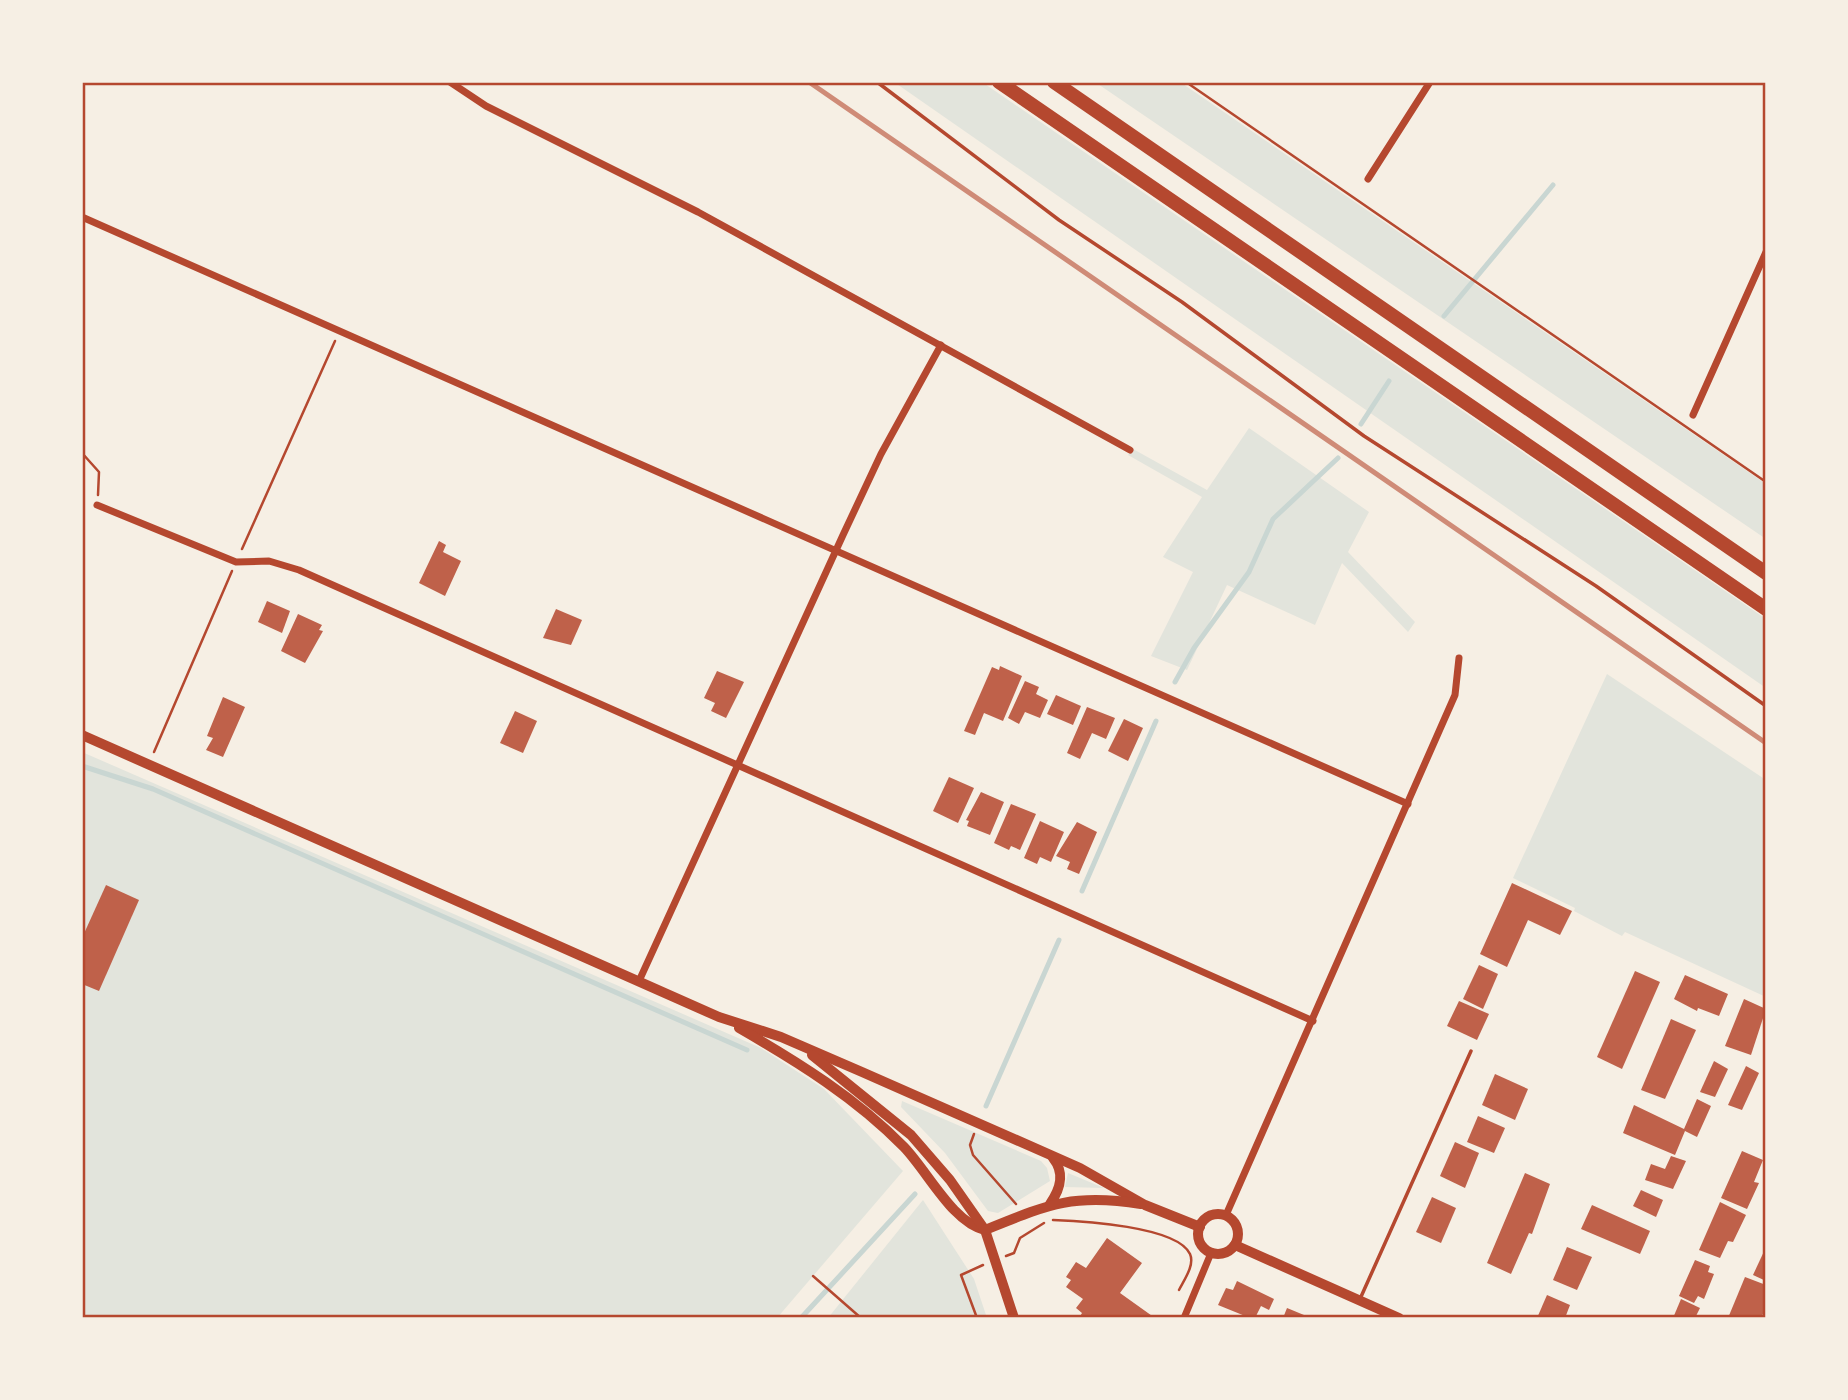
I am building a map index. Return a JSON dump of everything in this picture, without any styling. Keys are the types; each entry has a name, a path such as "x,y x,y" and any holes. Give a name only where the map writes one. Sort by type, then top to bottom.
{"highway":[{"path":"999,82 1766,609"},
{"path":"1054,82 1766,573"}],"main road":[{"path":"82,735 719,1017 797,1044 1051,1155 1100,1178 1145,1205 1200,1227"},
{"path":"719,1017 814,1073 847,1098 905,1148 961,1218 985,1230 1050,1204 1094,1198 1145,1205"},
{"path":"797,1044 902,1126 932,1157 985,1230 1014,1318"},
{"path":"1050,1204 1059,1186 1061,1172 1051,1155"},
{"path":"1226,1215 1237,1228 1235,1245 1224,1253 1211,1253 1202,1245 1200,1227 1208,1217 1226,1215"},
{"path":"1235,1245 1399,1318"}],"street":[{"path":"450,82 486,106 698,212 1130,450"},
{"path":"1368,179 1430,82"},
{"path":"82,217 341,329 835,552 1408,804"},
{"path":"1693,415 1766,252"},
{"path":"639,981 881,454 941,345"},
{"path":"97,505 236,562 269,561 299,570 1312,1021"},
{"path":"1226,1215 1455,695 1459,659"},
{"path":"1184,1318 1211,1253"}],"lane":[{"path":"877,82 1059,220 1182,302 1364,436 1596,586 1766,706"},
{"path":"1359,1300 1471,1051"}],"path":[{"path":"1186,82 1766,482"},
{"path":"155,750 341,329"},
{"path":"82,453 99,472 97,505"},
{"path":"978,1123 970,1145 973,1155 1027,1213"},
{"path":"977,1318 961,1275 1014,1253 1020,1238 1051,1220 1147,1229 1182,1246 1189,1253 1191,1262 1179,1290"},
{"path":"813,1276 861,1318"}],"shaded area":[{"path":"894,82 982,82 1766,619 1766,688"},
{"path":"1095,82 1180,82 1766,484 1766,539"},
{"path":"1249,428 1369,512 1348,552 1415,622 1408,632 1342,563 1315,625 1227,585 1187,670 1151,656 1193,572 1163,557 1202,497 1128,455 1133,449 1207,490"},
{"path":"1607,674 1766,780 1766,997 1625,932 1622,936 1574,911 1575,908 1513,878"},
{"path":"82,752 761,1048 824,1089 903,1171 777,1318 82,1318"},
{"path":"902,1101 1041,1161 1047,1168 1050,1181 998,1213 988,1211 945,1153 901,1107"},
{"path":"1068,1173 1104,1188 1065,1187"},
{"path":"923,1200 974,1279 987,1318 828,1318"}],"building":[{"path":"439,541 446,545 443,552 461,561 445,596 419,583"},
{"path":"267,601 290,611 282,633 258,622"},
{"path":"556,609 582,620 571,645 543,638"},
{"path":"298,614 322,625 319,630 323,631 305,663 281,651"},
{"path":"1000,666 1022,676 1003,721 984,713 975,735 964,731 992,667 999,670"},
{"path":"717,671 744,682 726,718 711,711 715,703 704,698"},
{"path":"1025,681 1039,687 1036,694 1048,700 1040,718 1025,712 1019,724 1008,718"},
{"path":"1056,695 1081,706 1073,725 1047,714"},
{"path":"223,697 245,707 223,757 206,750 213,738 207,736"},
{"path":"1087,707 1115,718 1106,739 1092,733 1080,759 1067,753"},
{"path":"515,711 537,721 523,753 500,743"},
{"path":"1124,719 1143,728 1128,761 1108,751"},
{"path":"949,777 974,788 958,823 933,811"},
{"path":"981,792 1004,802 990,835 967,826 969,821 966,820"},
{"path":"1011,804 1036,814 1020,850 1011,846 1009,850 994,843"},
{"path":"1040,821 1064,832 1051,862 1040,857 1037,864 1024,858"},
{"path":"1077,822 1097,832 1079,874 1067,869 1070,862 1056,856"},
{"path":"1512,883 1572,911 1560,935 1528,920 1507,967 1480,954"},
{"path":"106,885 139,900 99,991 82,984 82,938"},
{"path":"1479,965 1498,974 1483,1009 1463,999"},
{"path":"1635,971 1660,982 1622,1069 1597,1057"},
{"path":"1685,975 1728,994 1719,1016 1698,1008 1697,1011 1674,999"},
{"path":"1744,999 1766,1009 1751,1055 1725,1046"},
{"path":"1459,1001 1489,1014 1477,1040 1447,1026"},
{"path":"1671,1019 1696,1030 1665,1099 1641,1090"},
{"path":"1714,1061 1728,1069 1715,1097 1700,1092"},
{"path":"1746,1066 1759,1073 1742,1110 1728,1105"},
{"path":"1495,1074 1528,1089 1515,1120 1482,1105"},
{"path":"1697,1099 1711,1106 1697,1137 1685,1131 1675,1155 1623,1133 1634,1105 1684,1129"},
{"path":"1478,1116 1505,1128 1494,1153 1467,1142"},
{"path":"1455,1142 1479,1153 1465,1188 1440,1176"},
{"path":"1742,1151 1763,1160 1754,1182 1759,1183 1747,1209 1721,1198"},
{"path":"1671,1156 1686,1161 1673,1189 1645,1180 1651,1164 1665,1169"},
{"path":"1525,1173 1550,1184 1532,1234 1529,1233 1511,1274 1487,1263"},
{"path":"1641,1190 1663,1200 1656,1217 1633,1206"},
{"path":"1432,1197 1456,1208 1441,1243 1416,1232"},
{"path":"1720,1202 1746,1215 1733,1242 1728,1241 1720,1258 1699,1250"},
{"path":"1592,1205 1650,1231 1640,1254 1581,1229"},
{"path":"1107,1238 1142,1263 1120,1293 1155,1318 1079,1318 1082,1313 1076,1308 1083,1299 1066,1287 1071,1280 1066,1277 1076,1262 1086,1268"},
{"path":"1567,1247 1592,1257 1577,1290 1553,1280"},
{"path":"1766,1247 1766,1281 1753,1275"},
{"path":"1695,1260 1710,1266 1708,1272 1714,1274 1704,1299 1698,1296 1694,1303 1679,1296"},
{"path":"1745,1277 1766,1285 1766,1308 1761,1318 1728,1318"},
{"path":"1237,1281 1274,1299 1269,1310 1261,1306 1255,1318 1250,1318 1218,1305 1226,1288 1233,1290"},
{"path":"1547,1295 1570,1305 1565,1318 1537,1318"},
{"path":"1681,1299 1700,1308 1695,1318 1673,1318"},
{"path":"1287,1308 1304,1315 1303,1318 1283,1318"}],"waterway":[{"path":"1444,316 1553,185"},
{"path":"1361,424 1389,381"},
{"path":"1175,682 1194,648 1249,572 1273,519 1338,458"},
{"path":"1082,891 1156,721"},
{"path":"82,766 153,789 747,1050"},
{"path":"986,1106 1059,940"},
{"path":"801,1318 915,1194"}],"railway":[{"path":"809,82 1766,743"}]}
